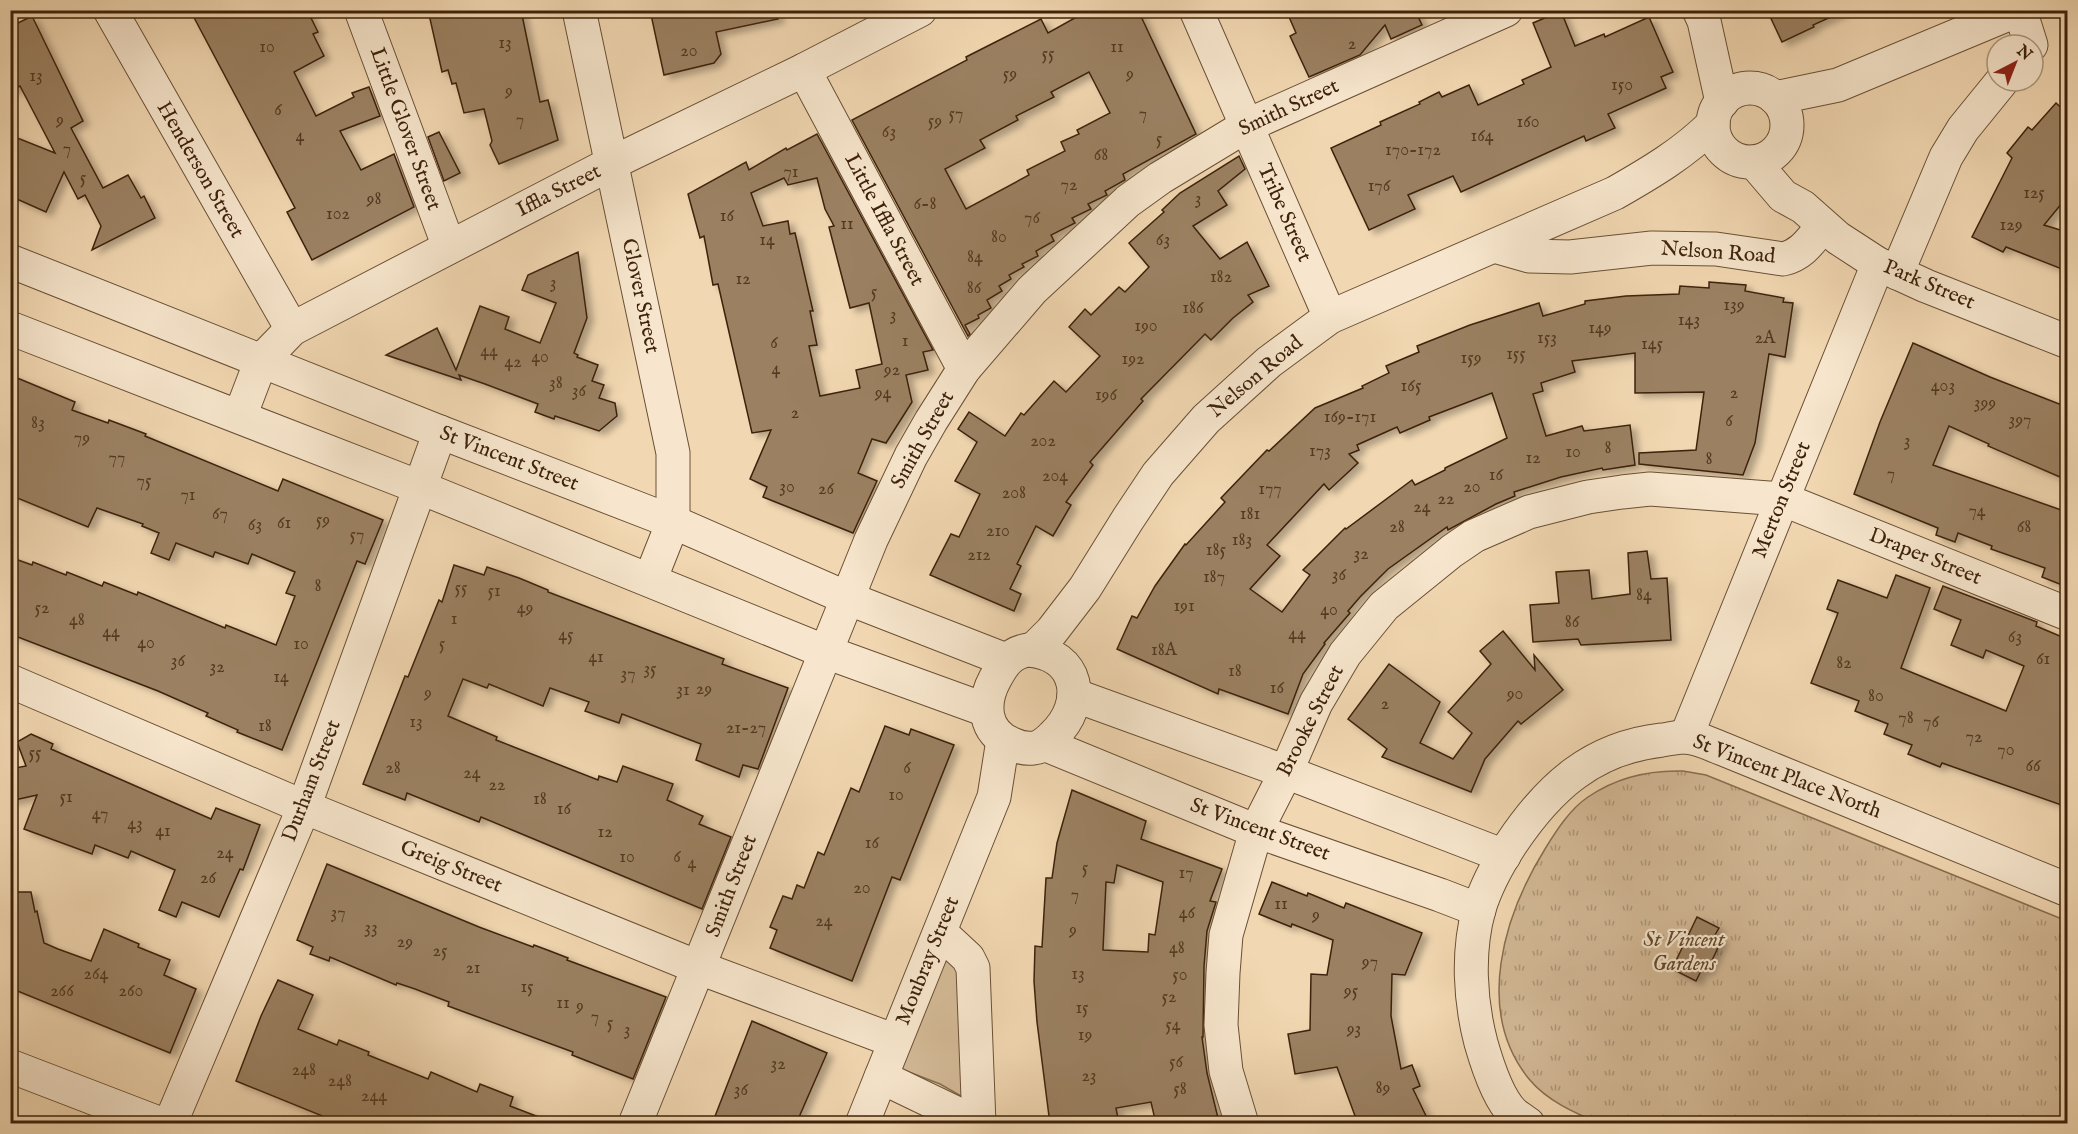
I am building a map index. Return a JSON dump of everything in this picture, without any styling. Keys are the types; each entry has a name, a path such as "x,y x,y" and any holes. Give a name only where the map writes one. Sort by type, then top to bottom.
{"street":[{"name":"Henderson Street","path":"110,10 292,329"},
{"name":"Little Glover Street","path":"361,10 449,248"},
{"name":"Glover Street","path":"579,10 672,453 673,522 650,580"},
{"name":"Iffla Street","path":"240,416 261,361 292,329 612,164 804,70 883,19 920,10"},
{"name":"Tribe Street","path":"1196,10 1330,317"},
{"name":"Smith Street","path":"635,1124 700,968 871,540 911,456 964,369 1032,290 1128,201 1160,178 1246,126 1463,19 1506,10"},
{"path":"2019,10 2027,33"},
{"name":"Nelson Road","path":"1019,655 1052,631 1085,588 1158,474 1206,419 1269,362 1330,317 1615,193 1659,167 1700,137 1751,125 1838,85 2019,10"},
{"path":"1702,16 1751,125 1785,167 1813,216"},
{"name":"Little Iffla Street","path":"804,70 964,369"},
{"name":"Merton Street","path":"1686,737 1782,499 1888,268 1946,157 1963,129 1992,93"},
{"name":"Nelson Road","path":"1494,246 1529,256 1570,257 1652,248 1716,249 1782,259 1802,250 1813,216"},
{"name":"Park Street","path":"1813,216 1888,268 2067,342"},
{"name":"St Vincent Street","path":"10,261 673,522 848,598 1019,655"},
{"path":"10,328 419,487 826,652 986,710"},
{"name":"Durham Street","path":"170,1124 304,807 440,432"},
{"name":"Brooke Street","path":"1242,1124 1226,1071 1221,1025 1226,935 1256,831 1317,703 1345,654 1384,606 1474,536 1529,512 1588,497 1650,489 1782,499"},
{"name":"Draper Street","path":"1782,499 2067,614"},
{"name":"Nelson Road","path":"1071,682 1085,588"},
{"path":"1071,682 1066,719 1056,733 1026,744 995,734 990,726 986,710 991,687 1019,655 1052,656 1071,682 1286,772 1504,856"},
{"name":"Greig Street","path":"10,681 304,807 700,968 896,1041"},
{"name":"St Vincent Place North","path":"1482,899 1504,856 1522,828 1547,797 1574,772 1609,753 1642,742 1686,737 1723,749 2067,890"},
{"name":"St Vincent Street","path":"1026,744 1256,831 1440,895 1482,899"},
{"name":"Moubray Street","path":"862,1124 994,798 1026,744"},
{"path":"1482,899 1471,967 1477,1028 1485,1056 1505,1102 1512,1112 1528,1124"},
{"path":"940,932 968,958 973,968 979,1124"},
{"path":"10,1066 161,1124"},
{"path":"881,1077 958,1114 970,1124"}],"green space":[{"name":"St Vincent Gardens","path":"1683,771 1706,775 2067,921 2067,1123 1601,1124 1562,1106 1536,1087 1512,1052 1503,1024 1499,994 1501,963 1507,933 1530,875 1564,821 1588,797 1610,784 1634,776"},
{"path":"946,953 962,964 968,1100 940,1084 896,1067"}],"building":[{"path":"190,10 307,10 318,32 313,34 324,56 294,72 316,116 354,97 352,93 369,87 380,116 340,131 361,170 394,154 414,207 312,260 287,212 295,208"},
{"path":"428,10 521,10 540,102 548,100 558,140 499,164 490,145 492,141 484,109 464,113 456,83 452,84 448,70 442,72"},
{"path":"650,10 777,10 778,19 716,32 721,54 714,63 664,75"},
{"path":"1089,10 1138,10 1196,134 1123,174 1125,180 1105,191 1107,195 1088,204 1091,209 1072,218 1075,223 1051,235 1054,241 1036,251 1038,256 1022,264 1024,267 1009,275 1011,279 999,286 1002,291 987,300 991,308 978,315 979,318 965,325 970,334 968,336 852,120 967,60 966,57 1041,19 1048,33","holes":["1089,72 1110,113 1077,130 1079,134 1061,142 1065,151 1027,170 1029,175 966,209 945,169 985,148 980,140 1018,120 1016,116 1054,97 1051,92"]},
{"path":"1286,10 1415,10 1422,25 1391,39 1385,25 1360,55 1309,77 1290,36 1296,33"},
{"path":"1767,10 1846,10 1782,42"},
{"path":"1561,11 1575,46 1604,34 1605,37 1649,17 1673,72 1661,77 1666,88 1608,114 1615,128 1586,141 1584,136 1461,192 1453,176 1408,195 1415,209 1369,230 1331,148 1381,125 1380,122 1420,104 1419,102 1439,92 1442,97 1469,85 1478,105 1524,84 1522,80 1551,67 1533,23"},
{"path":"32,16 83,121 71,128 103,188 128,175 141,198 144,196 155,218 92,250 101,226 85,195 78,199 64,172 46,212 10,196 10,135 55,153 20,86 10,91 10,27"},
{"path":"2056,103 2067,113 2067,197 2044,225 2067,232 2067,271 2006,247 2003,252 1972,237 2012,158 2007,153 2028,127 2032,130"},
{"path":"439,132 460,173 444,181 428,137"},
{"path":"817,134 933,350 923,352 928,370 906,375 912,402 886,443 872,439 858,473 877,481 853,533 763,497 767,487 750,479 771,430 752,433 718,284 713,285 704,236 700,238 688,194 746,162 749,170 786,148 787,150","holes":["784,178 788,185 817,178 825,209 834,226 829,227 850,308 869,303 882,364 856,370 860,388 820,396 809,346 817,345 810,311 813,311 795,233 790,234 788,221 763,226 751,193"]},
{"path":"1239,156 1245,169 1218,191 1227,205 1193,226 1220,259 1247,242 1269,286 1248,295 1253,302 1211,340 1205,334 1141,399 1143,401 1090,462 1093,465 1066,502 1071,505 1053,536 1036,526 1017,564 1021,566 1010,589 1021,594 1014,611 930,575 951,534 959,537 980,494 955,481 977,442 958,429 969,412 1005,436 1021,413 1024,415 1054,381 1066,392 1100,356 1069,327 1085,309 1091,315 1119,287 1125,292 1149,267 1129,243 1164,212 1162,210 1180,193"},
{"path":"578,252 587,318 574,353 578,355 577,357 598,365 592,381 604,385 599,398 615,403 617,416 599,431 555,416 554,419 535,412 538,404 485,384 459,375 461,380 386,355 437,328 456,370 480,306 509,317 505,329 540,343 556,303 522,290 528,275"},
{"path":"1709,282 1746,285 1745,291 1784,298 1783,302 1793,303 1785,357 1769,354 1755,443 1743,475 1639,464 1639,453 1696,450 1704,392 1635,393 1635,353 1572,361 1575,372 1541,383 1543,391 1533,394 1546,436 1582,426 1584,431 1630,425 1635,465 1603,470 1602,468 1561,477 1514,492 1515,496 1448,530 1447,527 1388,569 1360,597 1348,611 1350,613 1324,643 1303,674 1288,714 1219,689 1218,694 1117,649 1132,616 1137,618 1155,586 1185,544 1225,502 1221,498 1267,450 1269,451 1315,408 1363,388 1362,386 1389,373 1386,366 1419,352 1417,346 1470,325 1539,303 1543,316 1585,304 1585,301 1626,296 1679,294 1680,286 1709,288","holes":["1492,393 1507,438 1415,485 1412,480 1345,528 1303,570 1310,575 1282,612 1250,589 1280,556 1267,545 1324,484 1329,490 1358,463 1349,454 1359,450 1357,445 1397,427 1400,433 1430,420 1429,417"]},
{"path":"1913,343 1990,377 2067,407 2067,480 1988,446 1989,444 1949,426 1933,465 2067,512 2067,587 2042,577 2045,568 1991,549 1992,546 1958,533 1955,542 1936,535 1938,528 1854,494 1880,422"},
{"path":"10,375 75,402 72,410 108,423 109,420 146,434 145,436 278,491 283,479 383,520 365,564 357,561 282,750 237,732 238,730 206,716 208,713 158,691 10,634 10,557 32,565 33,562 66,575 67,572 102,586 104,582 137,595 138,592 225,628 226,625 276,645 295,596 286,593 295,572 252,554 248,564 215,552 213,557 176,543 169,560 151,553 159,533 142,526 143,524 97,508 88,527 10,495"},
{"path":"1647,551 1651,579 1667,578 1671,640 1581,645 1578,639 1533,642 1530,605 1559,603 1556,572 1589,570 1592,599 1630,594 1628,553"},
{"path":"454,565 484,575 487,567 519,578 548,590 548,592 724,659 722,664 788,688 758,769 743,765 739,777 696,760 701,744 622,714 619,723 585,711 589,702 550,688 543,706 489,684 487,688 463,679 448,716 497,737 496,740 598,780 599,776 617,782 623,766 673,784 667,800 703,816 699,824 731,837 702,909 481,817 479,822 407,793 405,800 363,784 405,676 408,677 439,600 442,602"},
{"path":"1896,575 1930,588 1901,668 2006,711 2024,666 1986,650 1983,658 1951,645 1961,620 1934,609 1943,586 2037,622 2036,626 2067,639 2067,807 1942,763 1940,767 1908,754 1912,745 1884,734 1888,724 1855,711 1859,701 1811,683 1838,613 1827,609 1838,580 1887,598"},
{"path":"1503,631 1535,670 1534,655 1563,690 1521,724 1518,721 1485,759 1471,792 1382,757 1387,749 1348,719 1389,664 1440,702 1420,743 1453,759 1472,733 1448,712 1491,664 1480,651"},
{"path":"885,726 909,735 911,729 954,745 900,880 892,877 852,981 770,948 777,930 770,927 783,896 792,899 797,885 804,888 818,852 824,855 851,788 859,792"},
{"path":"31,734 53,744 51,749 211,819 216,808 260,825 243,870 240,869 219,917 182,902 176,917 159,910 175,870 131,851 128,858 95,845 92,854 24,829 37,795 10,801 10,769 26,766 17,742"},
{"path":"1072,790 1146,821 1141,839 1222,869 1210,901 1216,902 1207,931 1202,1037 1207,1073 1218,1118 1199,1124 1156,1124 1151,1102 1116,1108 1119,1124 1050,1124 1034,981 1035,946 1042,947 1046,878 1052,878 1057,843","holes":["1117,865 1163,882 1155,935 1149,934 1148,952 1103,950 1106,882 1114,883"]},
{"path":"327,864 479,927 533,947 534,945 568,958 567,960 666,997 633,1079 572,1055 573,1052 448,1006 449,1002 397,983 396,985 330,957 329,961 310,954 313,947 297,940"},
{"path":"1272,882 1307,896 1308,893 1344,908 1346,903 1422,933 1405,975 1392,974 1391,1016 1401,1069 1412,1065 1420,1086 1413,1089 1427,1118 1416,1124 1358,1124 1337,1067 1295,1074 1288,1034 1310,1030 1311,974 1327,975 1333,940 1259,914"},
{"path":"10,892 31,892 44,943 58,949 91,961 104,929 139,944 138,947 170,960 164,975 196,989 170,1053 10,988"},
{"path":"1697,917 1719,928 1715,935 1722,939 1707,971 1702,969 1696,981 1672,969"},
{"path":"278,980 313,995 298,1029 337,1045 339,1040 369,1052 368,1055 428,1079 431,1072 477,1092 480,1084 513,1097 510,1106 552,1122 552,1124 342,1124 236,1081 261,1016"},
{"path":"752,1021 827,1053 796,1124 712,1124"}]}
